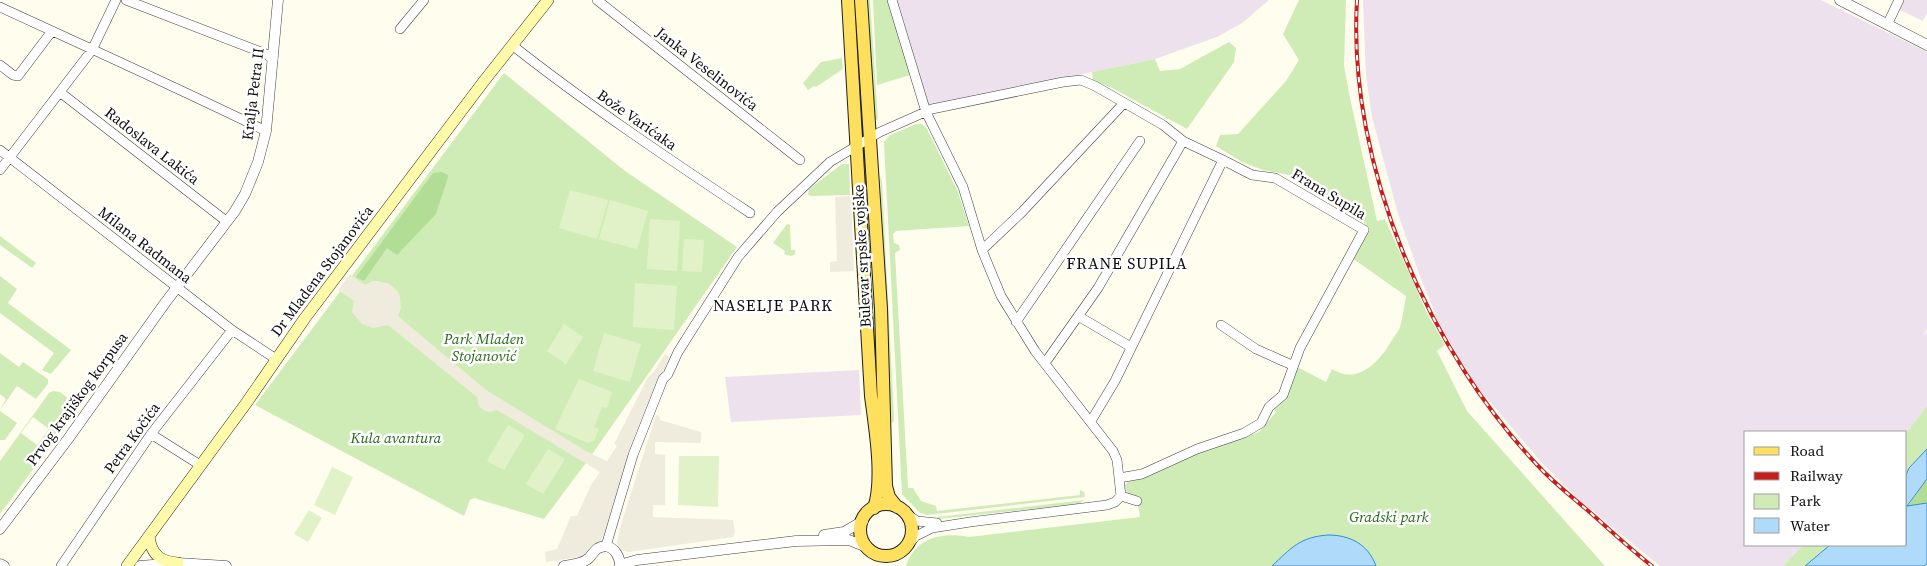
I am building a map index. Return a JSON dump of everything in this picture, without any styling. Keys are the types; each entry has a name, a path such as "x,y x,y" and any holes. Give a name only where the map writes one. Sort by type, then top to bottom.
{"main road":[{"name":"Dr Mladena Stojanovića","path":"127,566 305,318 548,0"},
{"name":"Bulevar srpske vojske","path":"848,0 858,145 871,396 877,450 878,496 874,508"},
{"name":"Bulevar srpske vojske","path":"861,0 883,352 886,486 889,497 901,510 912,528 912,535 896,558 893,566"},
{"path":"878,566 861,532 865,516 874,508 885,505 901,510"},
{"path":"149,536 152,551 155,555 167,562 178,563"},
{"path":"870,550 888,556 904,549"}],"street":[{"path":"0,170 92,50 116,0"},
{"path":"126,0 266,54 273,59"},
{"name":"Kralja Petra II","path":"177,287 235,211 251,182 262,150 266,130 278,0"},
{"path":"400,29 424,0"},
{"name":"Janka Veselinovića","path":"597,0 800,160"},
{"path":"892,0 926,112 962,187 982,250 996,286 1035,351 1113,450 1120,478 1121,496 1115,502 1107,505 970,522 926,530 916,536 904,549"},
{"path":"1840,0 1927,45"},
{"path":"1887,25 1899,0"},
{"path":"0,7 266,130"},
{"path":"0,65 13,75 18,76 52,31"},
{"name":"Bože Varićaka","path":"512,45 554,78 641,140 750,213"},
{"name":"Frana Supila","path":"608,558 634,465 678,352 738,257 777,212 830,162 870,138 926,112 956,103 1064,82 1082,80 1163,125 1183,140 1252,175 1275,178 1364,230 1319,310 1292,365 1282,394 1269,407 1261,423 1142,474 1120,478"},
{"name":"Radoslava Lakića","path":"61,92 226,221"},
{"path":"982,250 1022,212 1124,104"},
{"path":"1045,363 1098,288 1183,140"},
{"path":"1016,322 1140,141"},
{"name":"Milana Radmana","path":"0,150 232,330 276,359"},
{"path":"1091,421 1115,381 1223,160"},
{"name":"Prvog krajiškog korpusa","path":"0,529 68,439 177,287"},
{"path":"1078,316 1131,347"},
{"path":"1221,325 1256,349 1292,365"},
{"name":"Petra Kočića","path":"61,566 151,434 232,330"},
{"path":"151,434 200,466"},
{"path":"1121,496 1137,501"},
{"path":"901,510 921,522 970,522"},
{"path":"564,566 608,558 664,557 796,541 844,532 863,521"},
{"path":"796,541 850,540 870,550"},
{"path":"572,566 608,558"},
{"path":"140,566 178,563 226,566"},
{"path":"0,564 4,566"}],"shaded area":[{"path":"894,0 1269,0 1242,23 1217,37 1155,59 927,106"},
{"path":"1363,0 1821,0 1927,52 1927,329 1923,336 1927,332 1927,406 1907,432 1744,431 1744,546 1802,546 1783,566 1660,566 1577,498 1542,463 1475,384 1440,325 1421,279 1398,214 1372,117 1366,76"},
{"path":"1904,0 1927,0 1927,13 1923,21 1900,10"},
{"path":"851,196 854,271 830,272 830,262 837,261 835,197"},
{"path":"350,274 365,285 372,281 390,284 398,292 400,298 401,308 398,316 486,390 586,451 607,461 617,446 614,444 648,377 653,373 665,354 670,357 635,435 607,532 600,542 590,547 584,556 546,562 545,552 557,549 571,516 577,516 591,485 600,472 497,410 490,412 483,410 479,406 477,397 388,325 373,328 362,324 352,312 354,301 338,290"},
{"path":"859,370 861,415 731,422 725,377"},
{"path":"656,415 660,417 660,420 701,432 701,443 655,442 655,454 665,455 665,505 653,505 653,517 733,520 735,532 733,537 629,552 618,549 617,543 620,528"}],"green space":[{"path":"867,0 870,0 878,121 874,117"},
{"path":"873,0 889,0 910,75 877,85"},
{"name":"Gradski park","path":"1299,0 1346,0 1344,66 1377,221 1385,219 1426,311 1445,345 1437,351 1467,411 1605,566 906,566 910,556 916,549 923,543 940,536 969,537 1140,517 1137,498 1128,494 1126,490 1125,485 1128,482 1182,459 1259,432 1276,412 1272,407 1295,366 1326,382 1332,369 1351,375 1367,369 1375,363 1387,348 1399,329 1406,296 1352,258 1369,232 1365,223 1352,218 1294,176 1263,170 1242,162 1216,146 1220,135 1238,134 1286,81 1299,60 1283,34"},
{"path":"1229,42 1236,48 1234,62 1187,129 1112,88 1093,80 1092,72 1155,59 1160,71 1180,69"},
{"path":"842,58 843,69 816,87 814,86 808,90 803,83 821,62"},
{"name":"Park Mladen Stojanović","path":"504,73 625,171 737,247 588,460 544,519 474,498 470,500 464,516 255,405"},
{"path":"916,124 922,124 927,129 958,192 969,226 896,231 893,234 894,243 899,245 900,250 895,253 908,488 913,488 921,501 936,506 937,511 1080,495 1080,490 1084,492 1085,497 927,515 920,513 902,494 884,142 890,135"},
{"path":"842,164 849,164 850,195 808,195 809,189"},
{"path":"442,172 448,175 448,177 436,214 397,255 387,248 364,281 356,277 433,173"},
{"path":"865,177 867,177 872,281 877,315 882,406 877,396"},
{"path":"880,177 882,181 894,417 894,421 891,423"},
{"path":"570,190 608,200 597,239 559,228"},
{"path":"610,200 648,211 637,249 599,239"},
{"path":"650,219 680,221 677,271 647,269"},
{"path":"787,224 790,225 791,250 795,250 795,254 791,256 784,254 785,251 773,243"},
{"path":"0,236 36,263 32,268 0,245"},
{"path":"684,239 704,240 702,272 682,271"},
{"path":"0,276 17,289 8,303 71,350 51,374 42,370 54,353 0,313"},
{"path":"635,283 677,286 674,330 633,327"},
{"path":"564,324 583,337 566,364 547,351"},
{"path":"604,333 641,344 630,382 593,371"},
{"path":"0,353 19,367 23,362 48,379 48,384 36,399 17,386 0,410 6,399 0,394"},
{"path":"579,379 612,392 607,408 602,407 594,427 599,429 594,441 588,443 555,429"},
{"path":"53,391 60,392 79,407 0,514 0,461 49,393","holes":["33,417 49,429 37,445 21,433"]},
{"path":"1927,406 1927,449 1907,473 1907,432"},
{"path":"0,411 17,423 5,440 0,440"},
{"path":"508,425 525,435 504,470 487,461"},
{"path":"548,449 565,459 543,494 526,484"},
{"path":"679,456 719,456 718,507 678,505"},
{"path":"332,467 353,477 335,515 314,505"},
{"path":"1927,479 1927,503 1907,507"},
{"path":"1085,500 1078,504 938,519 937,517"},
{"path":"309,510 322,518 308,542 294,534"},
{"path":"1802,546 1829,546 1805,566 1783,566"}],"water":[{"path":"1927,449 1927,479 1907,506 1907,473"},
{"path":"1927,503 1927,564 1924,566 1805,566 1829,546 1907,546 1907,506"},
{"path":"1336,535 1357,542 1373,558 1376,566 1272,566 1297,544 1310,538"}],"railway":[{"path":"1357,0 1357,63 1366,127 1381,191 1404,254 1432,315 1465,372 1503,425 1544,472 1652,566"}],"district":[{"name":"FRANE SUPILA","path":"1127,263"},
{"name":"NASELJE PARK","path":"773,305"}],"park label":[{"name":"Kula avantura","path":"396,438"}]}
